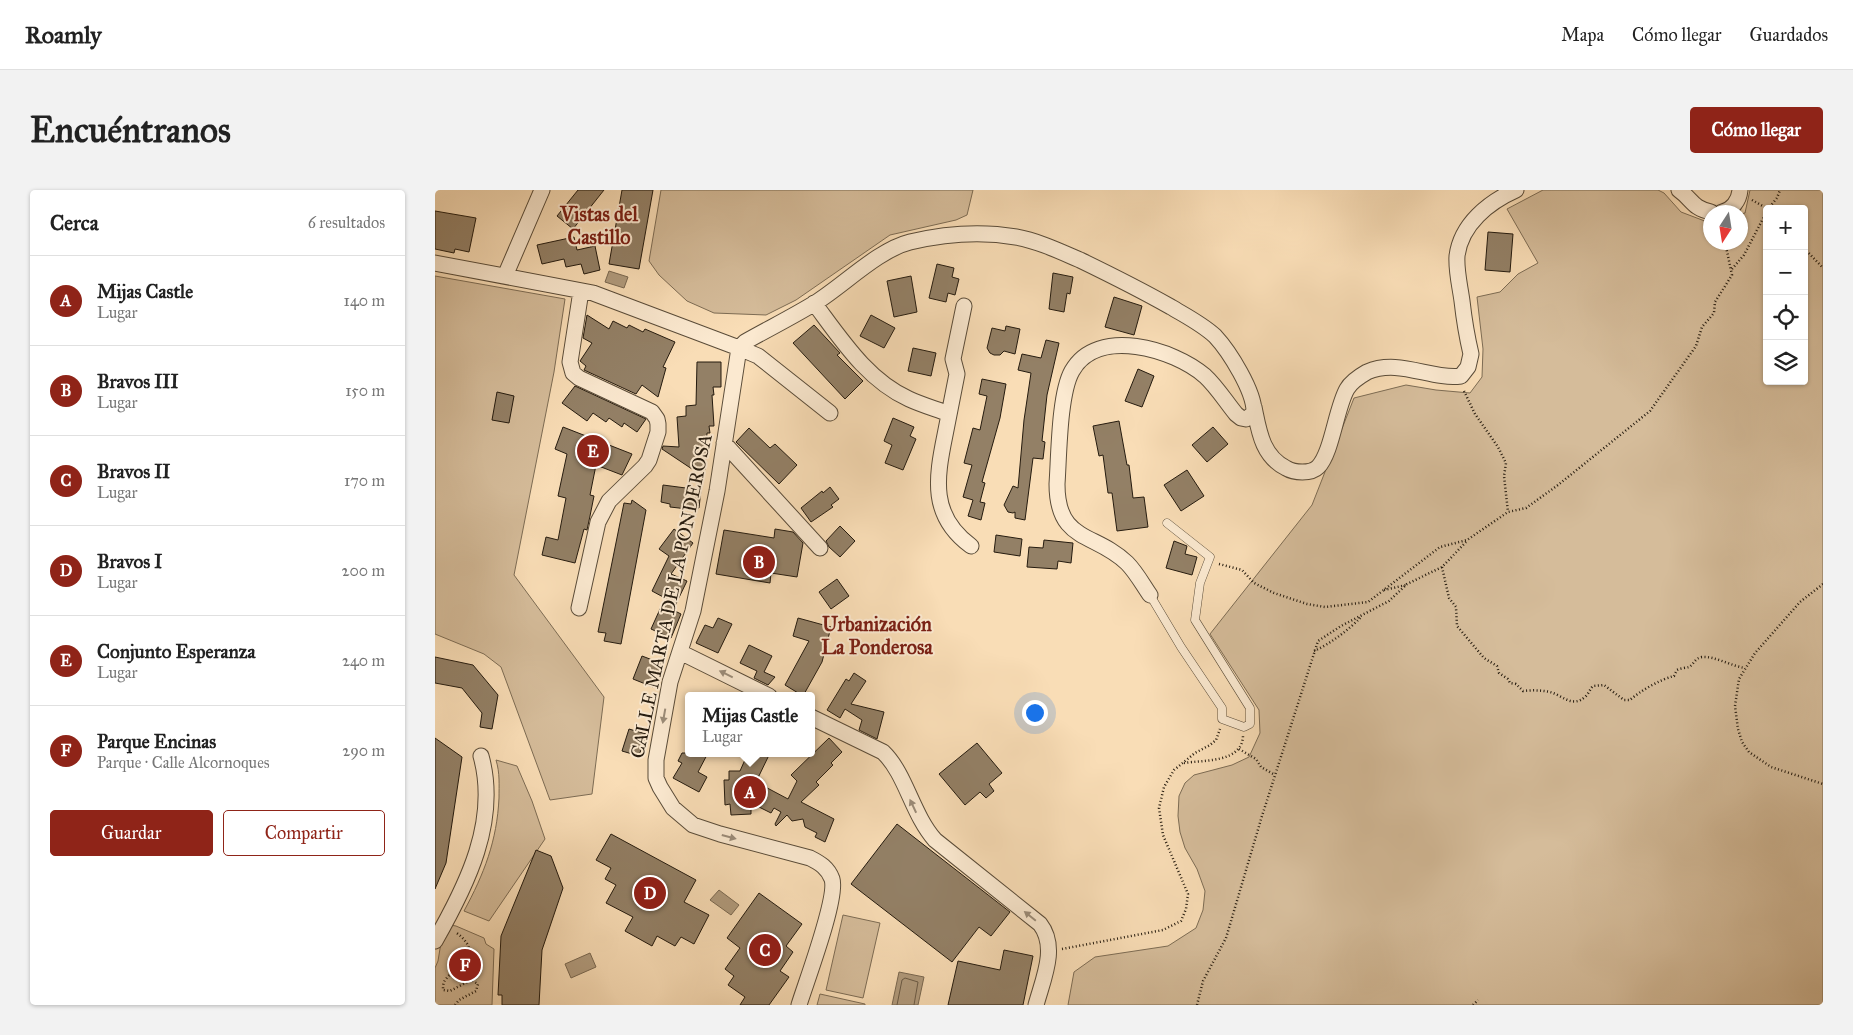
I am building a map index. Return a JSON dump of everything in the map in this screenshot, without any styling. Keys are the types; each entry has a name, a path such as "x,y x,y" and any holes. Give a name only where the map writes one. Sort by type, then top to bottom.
{"street":[{"path":"505,276 542,190"},
{"path":"739,348 745,342 814,303 892,248 934,237 969,234 995,234 1024,239 1044,244 1142,291 1201,325 1215,336 1227,351 1248,389 1260,437 1268,454 1277,464 1289,470 1304,472 1317,468 1324,458 1343,400 1348,388 1356,379 1369,372 1386,368 1408,368 1450,378 1461,376 1469,367 1471,354 1458,273 1457,255 1463,237 1472,221 1488,206 1516,190"},
{"path":"1679,190 1694,206 1703,211"},
{"path":"1734,205 1740,190"},
{"path":"435,263 593,293 739,348 758,356 830,413"},
{"path":"579,608 603,510 609,500 645,466 658,432 657,419 652,412 579,378 573,373 570,362 581,291"},
{"path":"814,303 855,357 876,378 908,399 949,414"},
{"path":"965,306 953,359 957,374 938,471 938,488 949,524 958,536 971,546"},
{"path":"1150,595 1127,564 1065,523 1057,497 1057,484 1065,390 1072,371 1082,359 1100,349 1119,345 1142,347 1171,356 1187,364 1205,377 1241,418 1247,420 1251,417 1254,407"},
{"name":"CALLE MARTA DE LA PONDEROSA","path":"739,348 717,492 693,611 670,682 656,760 657,778 660,787 673,808 693,825 811,858 821,863 832,880 833,889 821,936 799,1005"},
{"path":"724,443 820,548"},
{"path":"680,652 761,692"},
{"path":"815,719 883,752 892,760 925,829 935,840 1040,924 1047,932 1050,943 1037,1005"},
{"path":"435,941 470,875 479,844 487,792 486,773 481,756"}],"lane":[{"path":"1150,595 1181,648 1222,708 1222,719 1244,727 1250,724 1250,708 1195,620 1201,583 1210,558 1167,523"}],"path":[{"path":"1771,205 1780,190"},
{"path":"1731,269 1744,256 1763,218"},
{"path":"1383,591 1407,584 1442,567 1467,540 1508,512 1526,508 1558,485 1650,411 1696,346 1702,327 1714,313 1715,302 1732,275 1727,250"},
{"path":"1806,250 1823,268"},
{"path":"1461,376 1462,387 1475,414 1498,447 1506,463 1504,476 1508,512"},
{"path":"1210,562 1242,570 1254,582 1274,592 1307,604 1325,607 1368,602 1439,547 1467,540"},
{"path":"1442,567 1449,598 1456,607 1457,626 1484,658 1497,666 1499,673 1508,679 1510,683 1516,684 1523,690 1551,692 1562,699 1574,702 1586,696 1593,686 1604,685 1624,700 1630,700 1639,692 1666,678 1674,676 1677,670 1689,667 1697,659 1703,657 1719,659 1731,666 1745,668"},
{"path":"1197,1005 1203,981 1226,938 1318,641 1389,601 1407,584"},
{"path":"1823,584 1800,602 1783,620 1745,668 1739,679 1735,706 1738,729 1742,742 1749,752 1771,767 1823,784"},
{"path":"1314,651 1327,645 1364,614"},
{"path":"1048,957 1059,949 1163,930 1181,921 1186,909 1188,894 1163,835 1159,808 1164,787 1174,770 1216,740 1222,719"},
{"path":"1183,763 1229,757 1239,749 1243,742 1244,727"},
{"path":"1239,749 1256,760 1261,767 1275,775"},
{"path":"444,924 463,937 470,946 469,956 463,966 444,980 443,990 450,991 471,980 478,984 476,991 459,1000 455,1005"},
{"path":"1473,1005 1478,1000"}],"shaded area":[{"path":"661,190 973,190 967,215 956,220 890,235 796,300 766,315 714,313 687,301 659,275 649,261"},
{"path":"1543,190 1658,190 1664,193 1681,212 1703,220 1703,250 1748,250 1747,205 1750,190 1823,190 1823,1005 1068,1005 1074,972 1095,957 1168,946 1196,928 1203,910 1205,891 1197,869 1185,848 1180,832 1178,816 1179,796 1185,783 1194,775 1232,765 1249,757 1260,733 1259,710 1210,634 1312,505 1354,398 1406,385 1470,393 1482,377 1483,349 1477,297 1500,292 1518,274 1538,263 1507,209"},
{"path":"435,276 565,299 554,372 514,575 604,697 592,794 550,800 501,667 484,654 435,634"},
{"path":"496,760 517,766 545,839 489,921 464,911 478,884 496,829 499,774"},
{"path":"843,915 880,923 863,998 826,990"},
{"path":"444,924 456,926 484,938 486,944 494,949 492,1005 435,1005 435,968 438,961"},
{"path":"820,994 865,1004 865,1005 817,1005"}],"water":[{"path":"609,271 628,277 624,288 605,282"},
{"path":"719,890 739,905 731,915 710,900"},
{"path":"590,953 596,967 571,978 565,964"},
{"path":"899,972 924,977 918,1005 892,1005"}],"building":[{"path":"578,190 604,190 573,229 557,216"},
{"path":"622,190 653,190 639,269 609,264"},
{"path":"435,211 476,218 469,252 455,249 454,253 435,249"},
{"path":"1488,232 1513,234 1510,272 1485,270"},
{"path":"574,237 577,250 595,246 600,270 584,274 581,264 566,267 564,259 542,264 537,245"},
{"path":"937,264 954,268 952,277 959,279 955,295 948,293 946,302 929,298"},
{"path":"1053,273 1073,277 1070,294 1067,293 1064,312 1049,309"},
{"path":"911,276 917,312 894,317 887,281"},
{"path":"1114,297 1142,306 1134,335 1105,327"},
{"path":"587,315 609,329 613,321 627,328 629,325 643,332 645,329 675,342 663,367 666,368 658,397 642,385 636,394 584,370 586,366 580,361 592,343 583,338"},
{"path":"871,315 895,328 884,348 860,336"},
{"path":"814,325 840,353 837,355 863,381 845,399 793,343"},
{"path":"1006,326 1020,329 1015,354 1004,351 1000,355 990,353 987,348 992,328 1005,331"},
{"path":"1046,340 1059,343 1047,395 1042,441 1045,442 1043,459 1033,458 1025,520 1015,518 1015,512 1008,512 1004,505 1013,486 1018,488 1024,420 1031,373 1018,370 1022,354 1041,358"},
{"path":"913,348 936,353 931,376 908,371"},
{"path":"697,362 721,362 721,387 713,387 714,426 709,426 710,433 707,433 705,470 692,469 662,449 663,446 679,447 677,417 686,416 686,406 696,405"},
{"path":"1138,369 1154,376 1142,407 1125,401"},
{"path":"982,379 1006,384 1000,418 982,482 985,483 980,502 985,503 981,520 968,516 973,500 963,497 972,465 964,463 973,428 980,430 987,396 979,394"},
{"path":"575,386 646,419 637,432 624,423 622,427 609,418 606,422 593,413 587,421 562,403"},
{"path":"497,392 514,396 509,423 492,420"},
{"path":"893,418 914,427 910,436 916,439 903,470 885,463 892,445 884,441"},
{"path":"1119,421 1127,465 1129,465 1133,498 1144,497 1148,527 1117,531 1112,493 1108,493 1103,455 1099,456 1093,426"},
{"path":"563,427 632,454 622,475 596,465 590,495 594,496 587,530 584,529 575,563 542,555 546,537 558,540 566,498 558,496 567,454 555,449"},
{"path":"1213,427 1228,444 1207,462 1192,445"},
{"path":"749,428 770,448 775,444 797,465 779,484 736,442"},
{"path":"1187,470 1204,496 1181,511 1164,485"},
{"path":"663,485 701,490 699,508 689,506 689,510 670,507 670,504 661,502"},
{"path":"830,487 839,499 831,505 833,507 811,522 801,508"},
{"path":"632,500 646,510 621,644 604,641 606,633 598,632 624,503 631,504"},
{"path":"840,526 855,541 840,557 829,547 826,541"},
{"path":"674,529 693,543 671,574 687,581 673,610 681,614 671,638 651,629 665,598 652,591 669,556 659,549"},
{"path":"775,529 793,532 803,543 797,577 771,573 770,583 716,574 724,530 774,538"},
{"path":"996,535 1022,539 1020,556 994,552"},
{"path":"1044,540 1073,543 1071,563 1058,561 1057,569 1027,567 1029,547 1043,548"},
{"path":"1174,541 1187,546 1185,554 1197,557 1192,575 1166,568"},
{"path":"837,579 849,596 831,609 819,592"},
{"path":"718,618 732,624 718,653 696,643 705,625 713,628"},
{"path":"798,618 831,627 822,662 805,692 796,692 785,685 809,641 793,636"},
{"path":"749,645 772,656 764,672 775,677 768,685 754,678 757,671 740,663"},
{"path":"642,656 663,664 653,687 633,679"},
{"path":"435,657 473,665 498,695 492,729 480,727 482,713 462,688 435,683"},
{"path":"854,673 866,681 851,704 884,712 877,739 859,730 862,720 845,709 840,718 827,710 846,679 849,681"},
{"path":"629,729 646,734 639,756 622,751"},
{"path":"435,738 462,757 446,863 435,889"},
{"path":"829,738 842,752 831,763 833,765 816,782 819,785 801,802 834,819 825,842 815,837 817,833 805,827 803,819 792,821 787,815 776,826 775,824 781,812 774,808 771,813 751,803 751,814 731,815 730,804 725,805 724,780 729,780 729,771 740,771 746,757 768,757 756,782 788,799 797,781 791,775 809,757 815,757 815,752"},
{"path":"977,743 1002,773 989,784 994,791 986,798 980,792 965,805 939,774"},
{"path":"682,753 685,753 685,757 706,757 698,772 707,777 699,792 673,778 682,763 678,761"},
{"path":"897,824 1010,912 991,936 979,927 952,962 851,884"},
{"path":"611,834 696,880 684,902 709,915 694,944 681,937 675,946 657,936 652,946 625,931 633,917 606,903 616,885 605,879 611,868 596,860"},
{"path":"536,850 551,856 563,888 542,950 539,1005 502,1005 502,995 498,995 501,936"},
{"path":"759,893 802,924 786,946 793,952 780,971 789,977 769,1005 740,1005 745,997 728,985 734,976 725,969 740,948 727,938"},
{"path":"1004,950 1033,956 1023,1005 948,1005 958,961 1000,970"}],"place":[{"name":"Conjunto Esperanza","path":"593,451"},
{"name":"Bravos III","path":"759,562"},
{"name":"Mijas Castle","path":"750,792"},
{"name":"Bravos I","path":"650,893"},
{"name":"Bravos II","path":"765,950"},
{"name":"Parque Encinas","path":"465,965"}],"district":[{"name":"Vistas del Castillo","path":"599,226"},
{"name":"Urbanización La Ponderosa","path":"877,636"}]}
